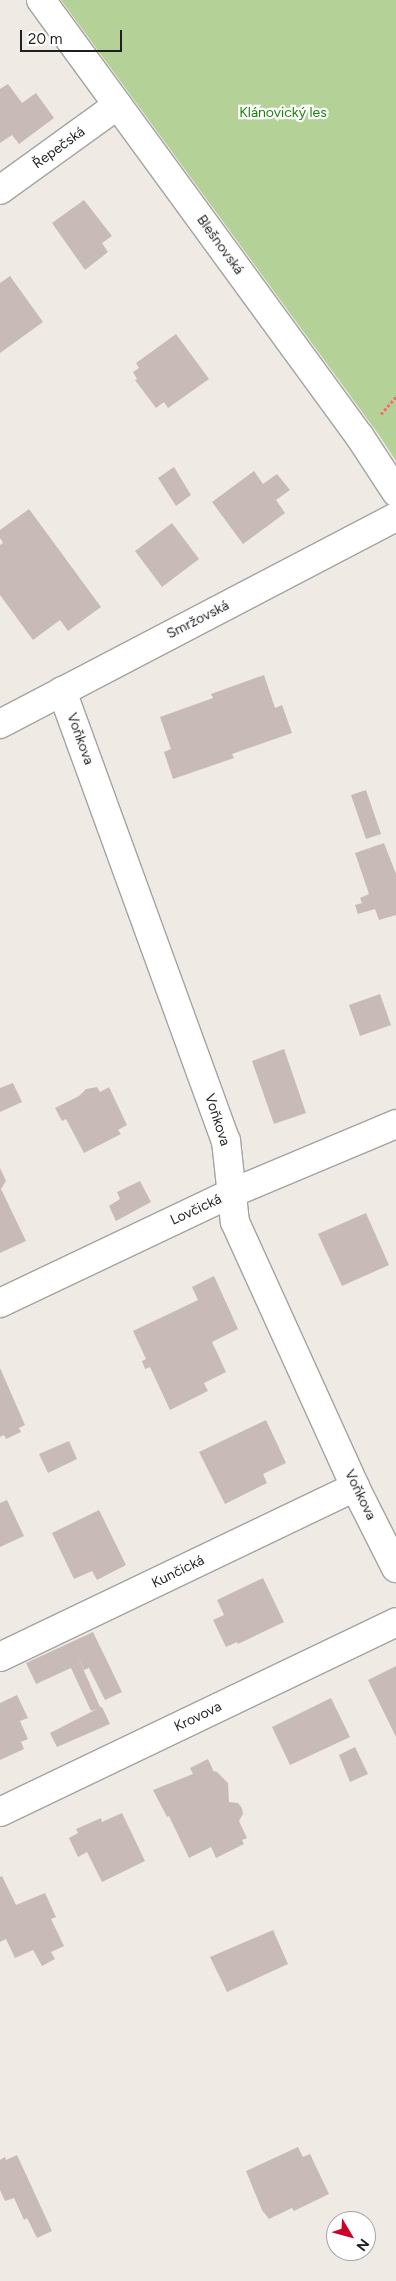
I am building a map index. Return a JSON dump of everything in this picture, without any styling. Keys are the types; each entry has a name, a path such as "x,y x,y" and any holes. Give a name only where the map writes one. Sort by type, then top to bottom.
{"street":[{"name":"Blešnovská","path":"41,0 360,437 396,492"},
{"name":"Řepečská","path":"0,190 118,105"},
{"name":"Smržovská","path":"0,724 396,517"},
{"name":"Voňkova","path":"62,691 226,1141 235,1222 355,1486 396,1568"},
{"name":"Lovčická","path":"0,1303 232,1194 396,1124"},
{"name":"Kunčická","path":"0,1657 355,1486"},
{"name":"Krovova","path":"0,1812 396,1622"}],"green space":[{"name":"Klánovický les","path":"61,0 396,0 396,461 379,435"}],"building":[{"path":"8,84 22,103 36,93 54,118 19,144 12,135 0,143 0,89"},
{"path":"84,200 112,236 102,243 108,252 85,270 52,223"},
{"path":"10,276 43,322 0,353 0,283"},
{"path":"176,334 209,379 168,408 164,402 156,408 135,380 137,379 133,372 139,368 136,363"},
{"path":"174,467 191,495 176,506 158,478"},
{"path":"254,471 263,484 277,474 290,490 276,500 285,513 243,544 212,502"},
{"path":"29,509 101,607 68,631 60,620 33,640 0,595 0,545 3,543 0,538 0,530"},
{"path":"172,523 199,559 162,587 135,551"},
{"path":"264,675 275,708 282,705 292,733 232,754 234,758 173,779 164,752 171,749 160,717 213,698 211,694"},
{"path":"366,790 381,834 366,839 351,795"},
{"path":"384,843 396,874 396,915 379,920 375,909 358,914 355,905 362,903 360,898 369,894 355,853"},
{"path":"380,994 391,1025 360,1036 349,1005"},
{"path":"284,1049 306,1113 274,1124 252,1061"},
{"path":"13,1083 22,1102 0,1112 0,1088"},
{"path":"97,1087 100,1092 109,1087 127,1125 118,1130 121,1134 84,1153 66,1119 62,1121 55,1108 79,1096 86,1089"},
{"path":"0,1168 6,1181 1,1189 26,1241 0,1253"},
{"path":"140,1181 151,1202 116,1221 109,1206 120,1199 117,1192"},
{"path":"366,1213 389,1265 342,1286 318,1234"},
{"path":"214,1276 238,1329 212,1342 226,1372 204,1383 208,1391 170,1410 150,1367 145,1369 142,1361 146,1359 133,1331 198,1300 192,1287"},
{"path":"0,1368 25,1425 19,1428 21,1432 6,1439 4,1435 0,1437"},
{"path":"266,1420 286,1463 263,1474 267,1483 225,1504 199,1452"},
{"path":"69,1441 77,1459 48,1473 39,1454"},
{"path":"7,1500 24,1536 0,1547 0,1503"},
{"path":"99,1510 126,1565 97,1580 92,1571 74,1579 52,1533"},
{"path":"263,1578 284,1622 238,1644 237,1642 226,1647 213,1620 224,1615 217,1600"},
{"path":"93,1632 122,1692 105,1700 89,1668 84,1670 77,1655 100,1707 102,1707 110,1724 57,1747 50,1733 97,1709 91,1711 71,1668 36,1684 26,1663"},
{"path":"396,1666 396,1737 368,1680"},
{"path":"17,1695 28,1718 20,1721 28,1739 21,1742 24,1749 0,1760 0,1703"},
{"path":"331,1698 350,1737 290,1765 272,1727"},
{"path":"355,1747 368,1774 350,1782 339,1755"},
{"path":"208,1759 214,1772 216,1771 228,1783 229,1802 238,1803 242,1808 243,1814 239,1821 247,1838 242,1840 244,1844 216,1858 211,1847 189,1858 169,1816 167,1817 153,1790 193,1774 190,1768"},
{"path":"122,1813 145,1861 102,1882 87,1852 78,1857 69,1838 78,1833 76,1829 101,1818 102,1822"},
{"path":"2,1876 16,1905 45,1893 56,1917 51,1919 64,1946 51,1952 55,1959 42,1966 33,1950 15,1958 6,1939 0,1942 0,1877"},
{"path":"273,1930 288,1964 227,1992 210,1957"},
{"path":"298,2147 303,2157 310,2154 329,2194 294,2211 292,2208 269,2219 262,2210 246,2171"},
{"path":"17,2155 52,2231 37,2238 27,2218 24,2220 14,2198 5,2201 0,2190 0,2160 5,2157 6,2160"}]}
